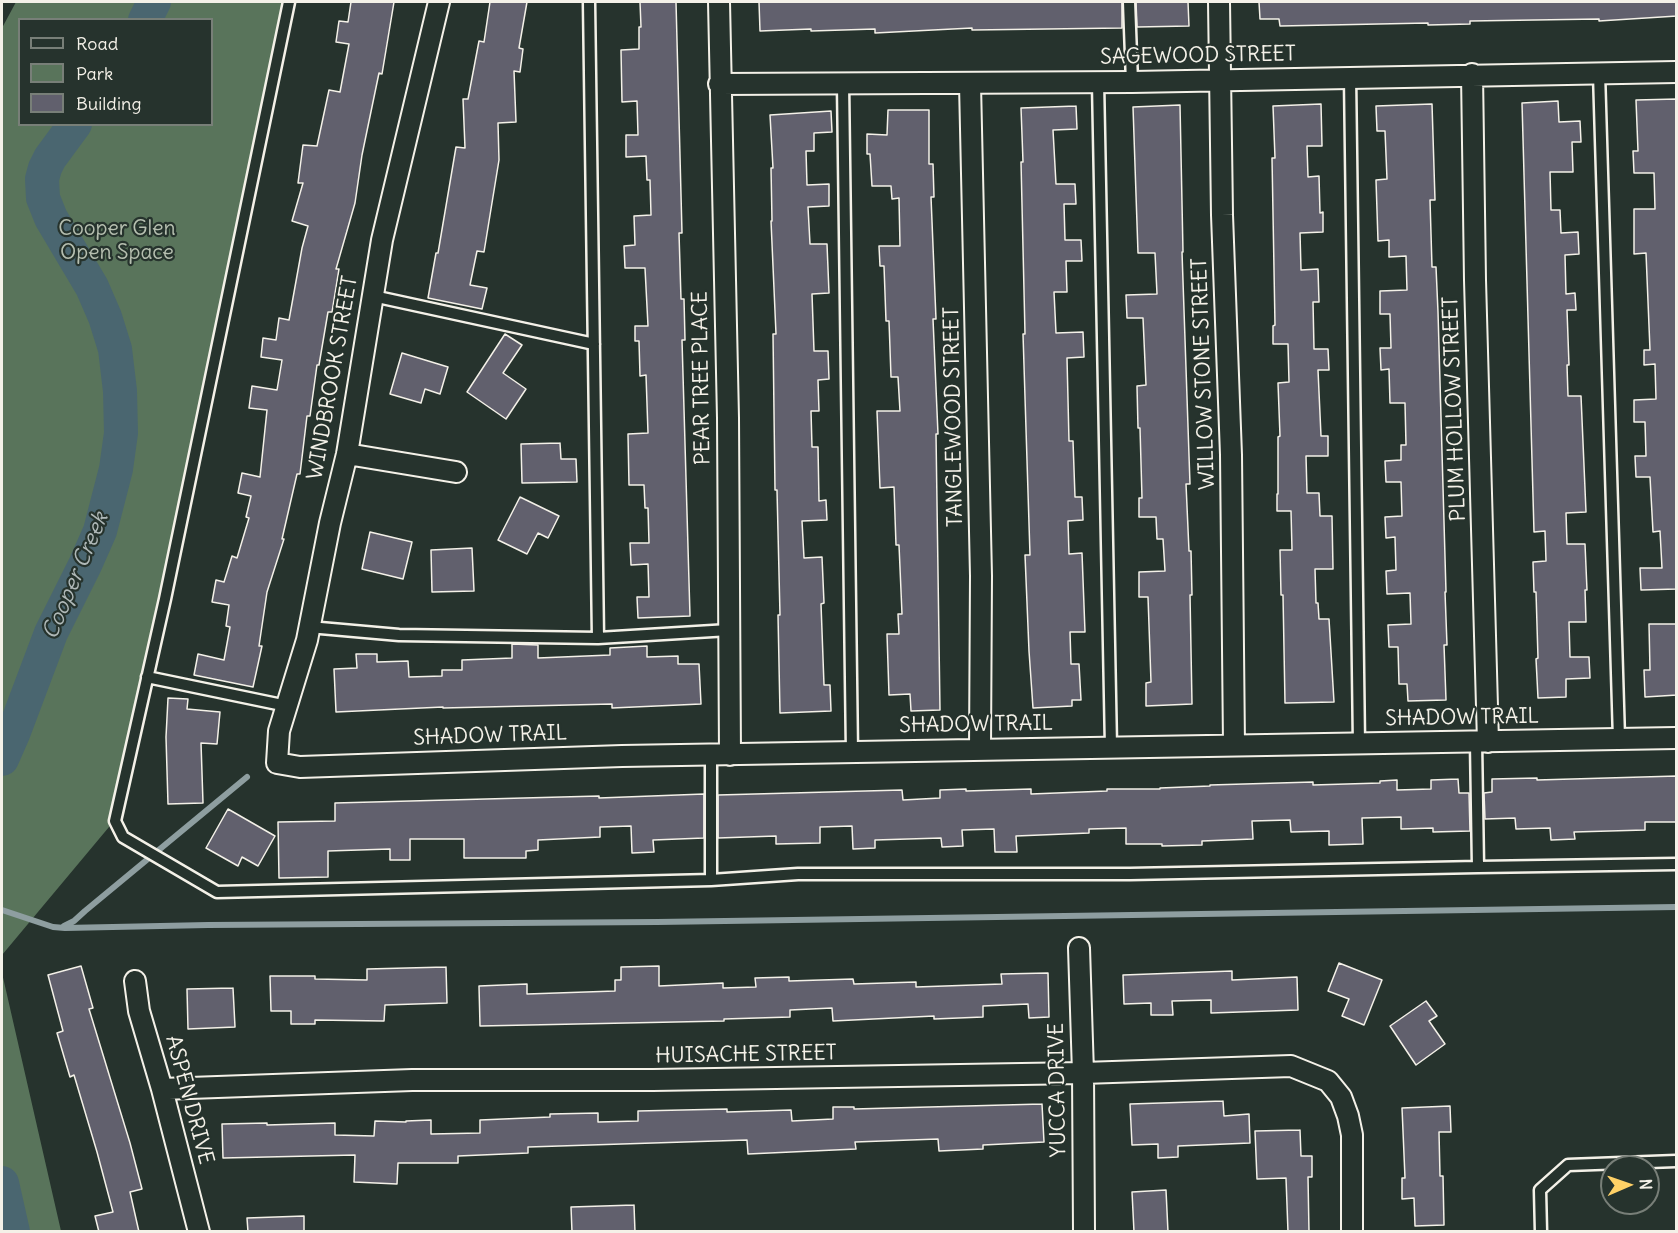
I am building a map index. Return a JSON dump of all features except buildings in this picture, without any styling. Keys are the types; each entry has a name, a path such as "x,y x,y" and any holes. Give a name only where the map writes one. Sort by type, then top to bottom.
{"street":[{"name":"WINDBROOK STREET","path":"277,763 279,731 307,640 330,523 347,454 382,240 439,2"},
{"name":"PEAR TREE PLACE","path":"719,2 728,418 729,630 720,755"},
{"name":"WILLOW STONE STREET","path":"1219,2 1223,226 1231,455 1234,745"},
{"name":"SAGEWOOD STREET","path":"720,84 1221,81 1677,72"},
{"name":"PLUM HOLLOW STREET","path":"1472,75 1482,742"},
{"name":"TANGLEWOOD STREET","path":"970,84 981,576 981,748"},
{"path":"347,454 456,471"},
{"name":"SHADOW TRAIL","path":"277,763 300,767 622,756 981,748 1677,738"},
{"name":"YUCCA DRIVE","path":"1079,948 1084,1232"},
{"name":"ASPEN DRIVE","path":"135,981 139,1011 199,1232"},
{"name":"HUISACHE STREET","path":"162,1089 412,1080 653,1080 1083,1073 1291,1066 1328,1081 1341,1097 1352,1135 1353,1232"}],"lane":[{"path":"289,2 167,587 115,821 123,837 217,891 711,880 798,874 1130,874 1677,864"},
{"path":"589,2 598,638"},
{"path":"1129,2 1132,82"},
{"path":"1599,73 1619,739"},
{"path":"1350,77 1359,744"},
{"path":"1098,82 1111,747"},
{"path":"843,84 852,752"},
{"path":"373,296 594,344"},
{"path":"309,627 399,635 598,638 729,630"},
{"path":"147,677 287,706"},
{"path":"1479,867 1482,742"},
{"path":"711,880 720,755"},
{"path":"1541,1232 1540,1191 1568,1165 1677,1161"}],"green space":[{"name":"Cooper Glen Open Space","path":"16,2 287,2 109,827 2,955 2,28"},
{"path":"2,973 61,1231 2,1231"}],"waterway":[{"name":"Cooper Creek","path":"146,18 154,2"},
{"name":"Cooper Creek","path":"2,759 51,633 100,531 116,469 121,433 120,391 115,349 105,317 92,287 51,218 43,198 42,179 45,168 74,126"},
{"path":"64,926 74,921 247,777"},
{"path":"2,910 53,927 65,928 1676,907"},
{"name":"Cooper Creek","path":"2,1183 13,1232"}]}
